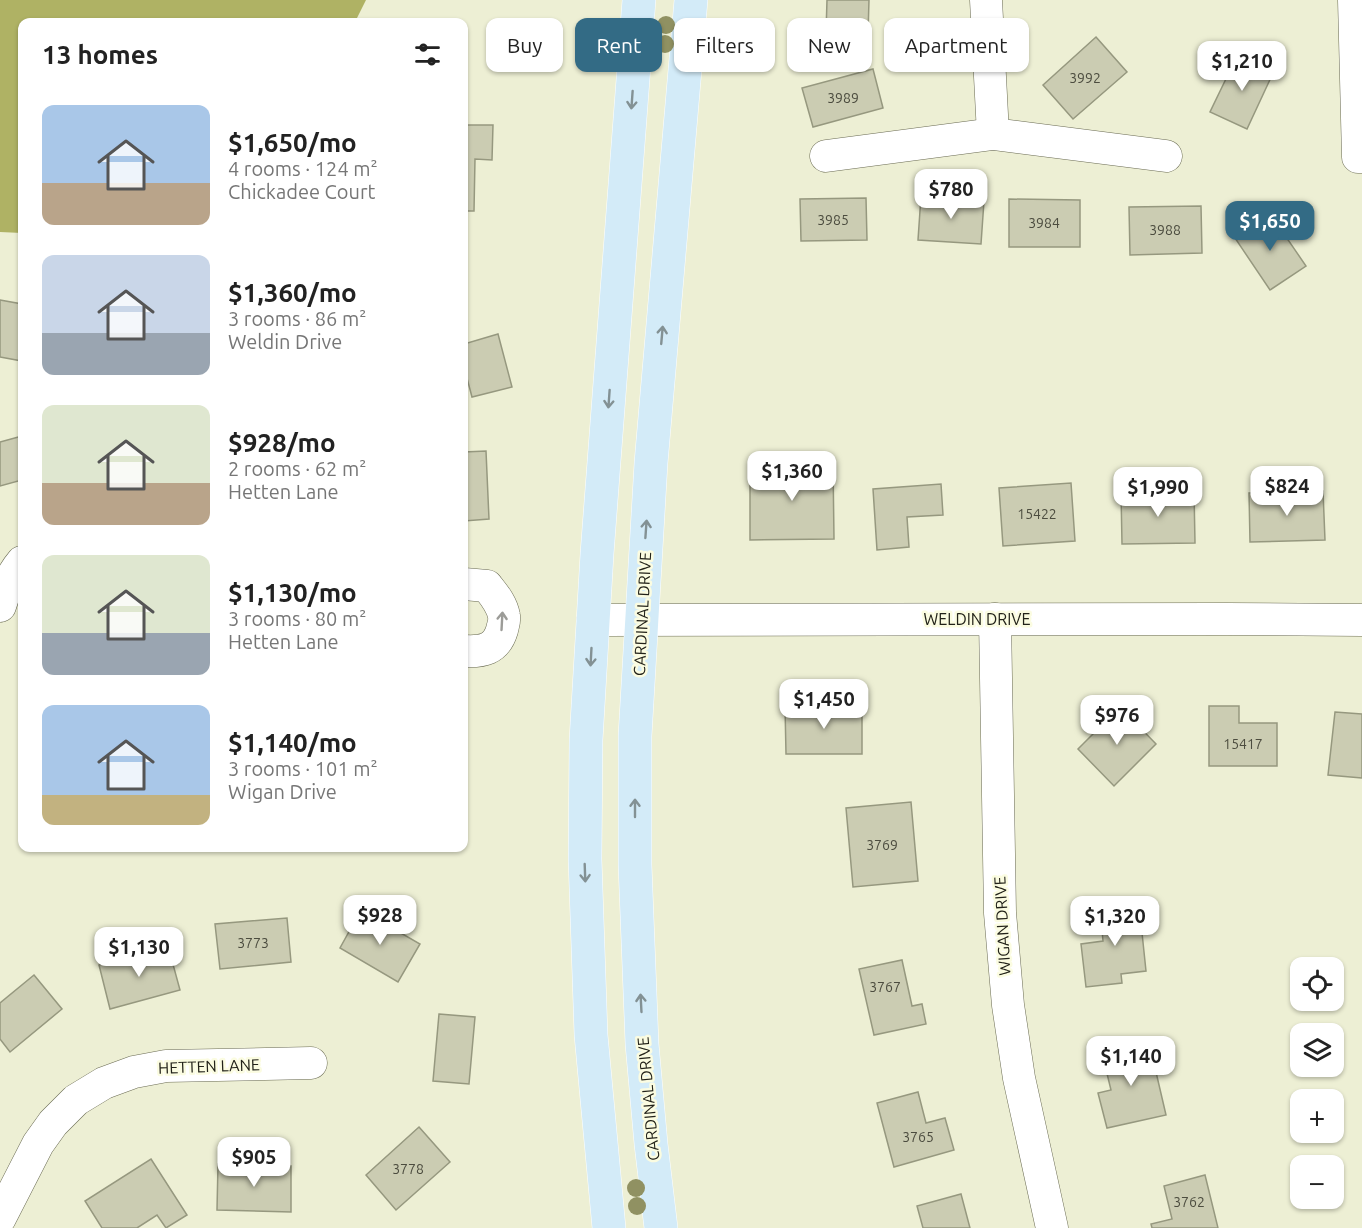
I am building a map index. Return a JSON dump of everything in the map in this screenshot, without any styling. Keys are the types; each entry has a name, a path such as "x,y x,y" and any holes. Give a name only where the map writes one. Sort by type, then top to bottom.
{"main road":[{"path":"609,1228 591,1035 585,859 586,740 639,0"},
{"name":"CARDINAL DRIVE","path":"661,1228 642,1044 635,865 635,736 651,463 691,0"}],"street":[{"path":"986,0 993,134"},
{"path":"1354,0 1360,157"},
{"path":"826,156 993,134 1166,156"},
{"path":"0,606 4,590 18,567"},
{"path":"468,584 487,586 499,602 505,621 500,639 486,650 468,651"},
{"path":"0,615 18,615"},
{"name":"WIGAN DRIVE","path":"995,619 1000,913 1008,1005 1019,1078 1052,1228"},
{"name":"WELDIN DRIVE","path":"593,620 1362,620"},
{"name":"HETTEN LANE","path":"0,1218 38,1144 53,1123 76,1100 104,1083 134,1071 166,1066 311,1063"}],"green space":[{"path":"0,0 366,0 357,18 18,18 18,233 0,232"}],"building":[{"path":"827,0 869,0 868,18 826,18"},
{"path":"1096,37 1127,72 1073,119 1043,85"},
{"path":"1238,54 1274,71 1247,129 1210,112"},
{"path":"872,69 883,108 813,127 802,88 862,72 872,72"},
{"path":"468,125 493,125 492,160 475,159 474,211 468,211"},
{"path":"921,196 984,201 981,244 918,240"},
{"path":"866,198 867,240 801,241 800,199"},
{"path":"1009,199 1080,200 1080,247 1009,247"},
{"path":"1201,206 1202,253 1130,255 1129,207"},
{"path":"1271,215 1306,266 1270,290 1235,238"},
{"path":"0,300 18,303 18,360 0,357"},
{"path":"498,334 512,387 472,397 468,382 468,343"},
{"path":"18,437 18,481 0,486 0,442"},
{"path":"486,451 489,519 468,521 468,452"},
{"path":"833,464 834,539 750,540 750,465"},
{"path":"1071,483 1075,541 1003,546 999,488"},
{"path":"941,484 943,515 907,517 909,547 877,550 873,489"},
{"path":"1194,491 1195,543 1122,544 1121,492"},
{"path":"1323,491 1325,540 1250,542 1249,493"},
{"path":"785,706 862,706 862,754 786,754"},
{"path":"1209,706 1239,706 1239,723 1277,723 1277,766 1209,766"},
{"path":"1120,707 1156,744 1114,786 1078,749"},
{"path":"1335,712 1362,714 1362,778 1328,775"},
{"path":"911,802 918,881 853,887 846,808"},
{"path":"1139,904 1146,971 1121,974 1122,983 1086,987 1081,944 1103,941 1100,908"},
{"path":"361,910 420,944 398,982 340,948"},
{"path":"287,918 291,962 220,969 215,924"},
{"path":"168,946 180,990 110,1009 99,965"},
{"path":"902,960 912,1006 922,1004 926,1024 874,1035 859,969"},
{"path":"34,975 62,1009 10,1052 0,1039 0,1003"},
{"path":"439,1014 475,1017 469,1084 433,1081"},
{"path":"1149,1042 1166,1115 1107,1128 1098,1093 1111,1090 1102,1053"},
{"path":"918,1092 926,1123 945,1118 954,1150 894,1167 877,1103"},
{"path":"419,1127 450,1162 396,1210 366,1175"},
{"path":"151,1159 187,1215 166,1228 157,1215 137,1228 102,1228 85,1201"},
{"path":"218,1164 291,1166 291,1212 217,1210"},
{"path":"1205,1175 1218,1228 1152,1228 1151,1224 1172,1219 1164,1186"},
{"path":"961,1194 970,1228 923,1228 917,1206"}]}
